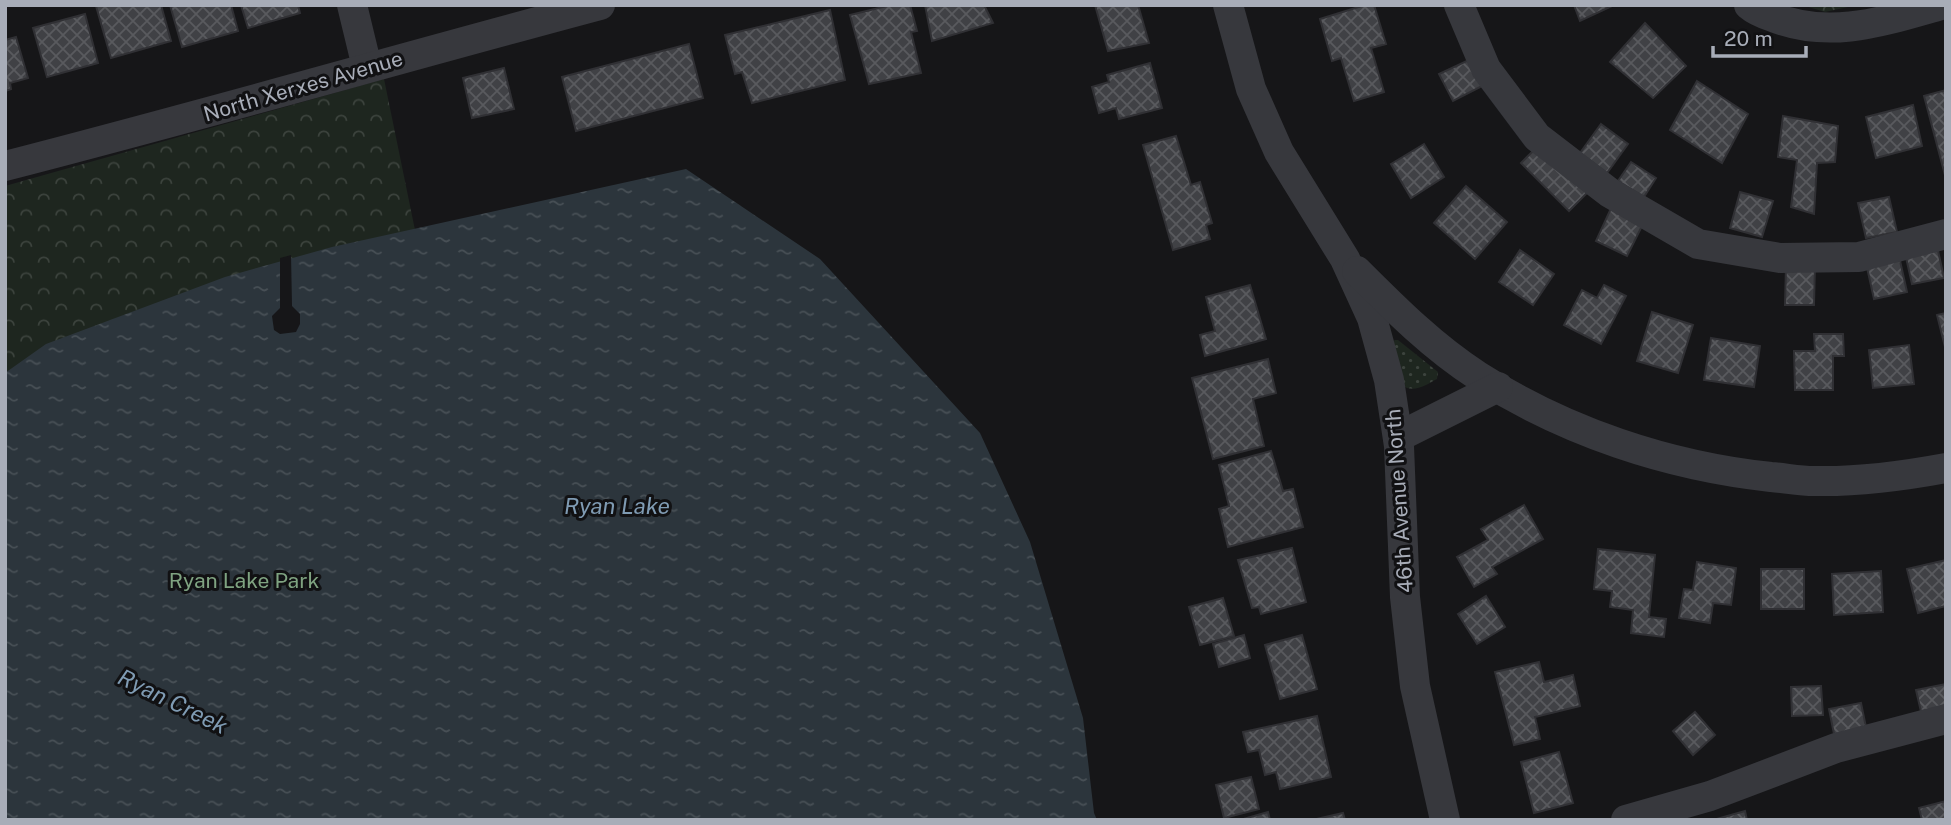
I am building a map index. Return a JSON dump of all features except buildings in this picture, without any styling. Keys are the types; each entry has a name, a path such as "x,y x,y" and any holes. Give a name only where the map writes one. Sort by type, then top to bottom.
{"street":[{"path":"352,5 367,67"},
{"name":"North Xerxes Avenue","path":"5,166 600,5"},
{"name":"46th Avenue North","path":"1228,5 1251,89 1279,152 1345,259 1372,318 1389,380 1398,437 1405,597 1415,687 1445,820"},
{"path":"1459,5 1486,69 1537,137 1610,193 1698,244 1780,258 1859,257 1946,234"},
{"path":"1749,5 1795,26 1840,29 1883,21 1941,5"},
{"path":"1345,259 1407,321 1477,375 1555,419 1625,446 1724,472 1813,481 1901,476 1946,468"},
{"path":"1398,437 1498,387"},
{"path":"1626,820 1710,796 1836,748 1946,719"}],"green space":[{"path":"1802,5 1857,5 1825,12"},
{"name":"Ryan Lake Park","path":"384,79 536,820 5,820 5,186"},
{"path":"1395,340 1438,372 1437,379 1415,389 1402,385 1392,342"}],"water":[{"name":"Ryan Lake","path":"686,169 820,259 980,433 1030,542 1083,718 1097,820 5,820 5,373 46,344 225,277 332,247"}],"pier":[{"path":"291,255 292,306 300,314 300,324 296,332 280,334 274,330 272,316 280,308 280,258"}],"water label":[{"name":"Ryan Creek","path":"173,701"}]}
